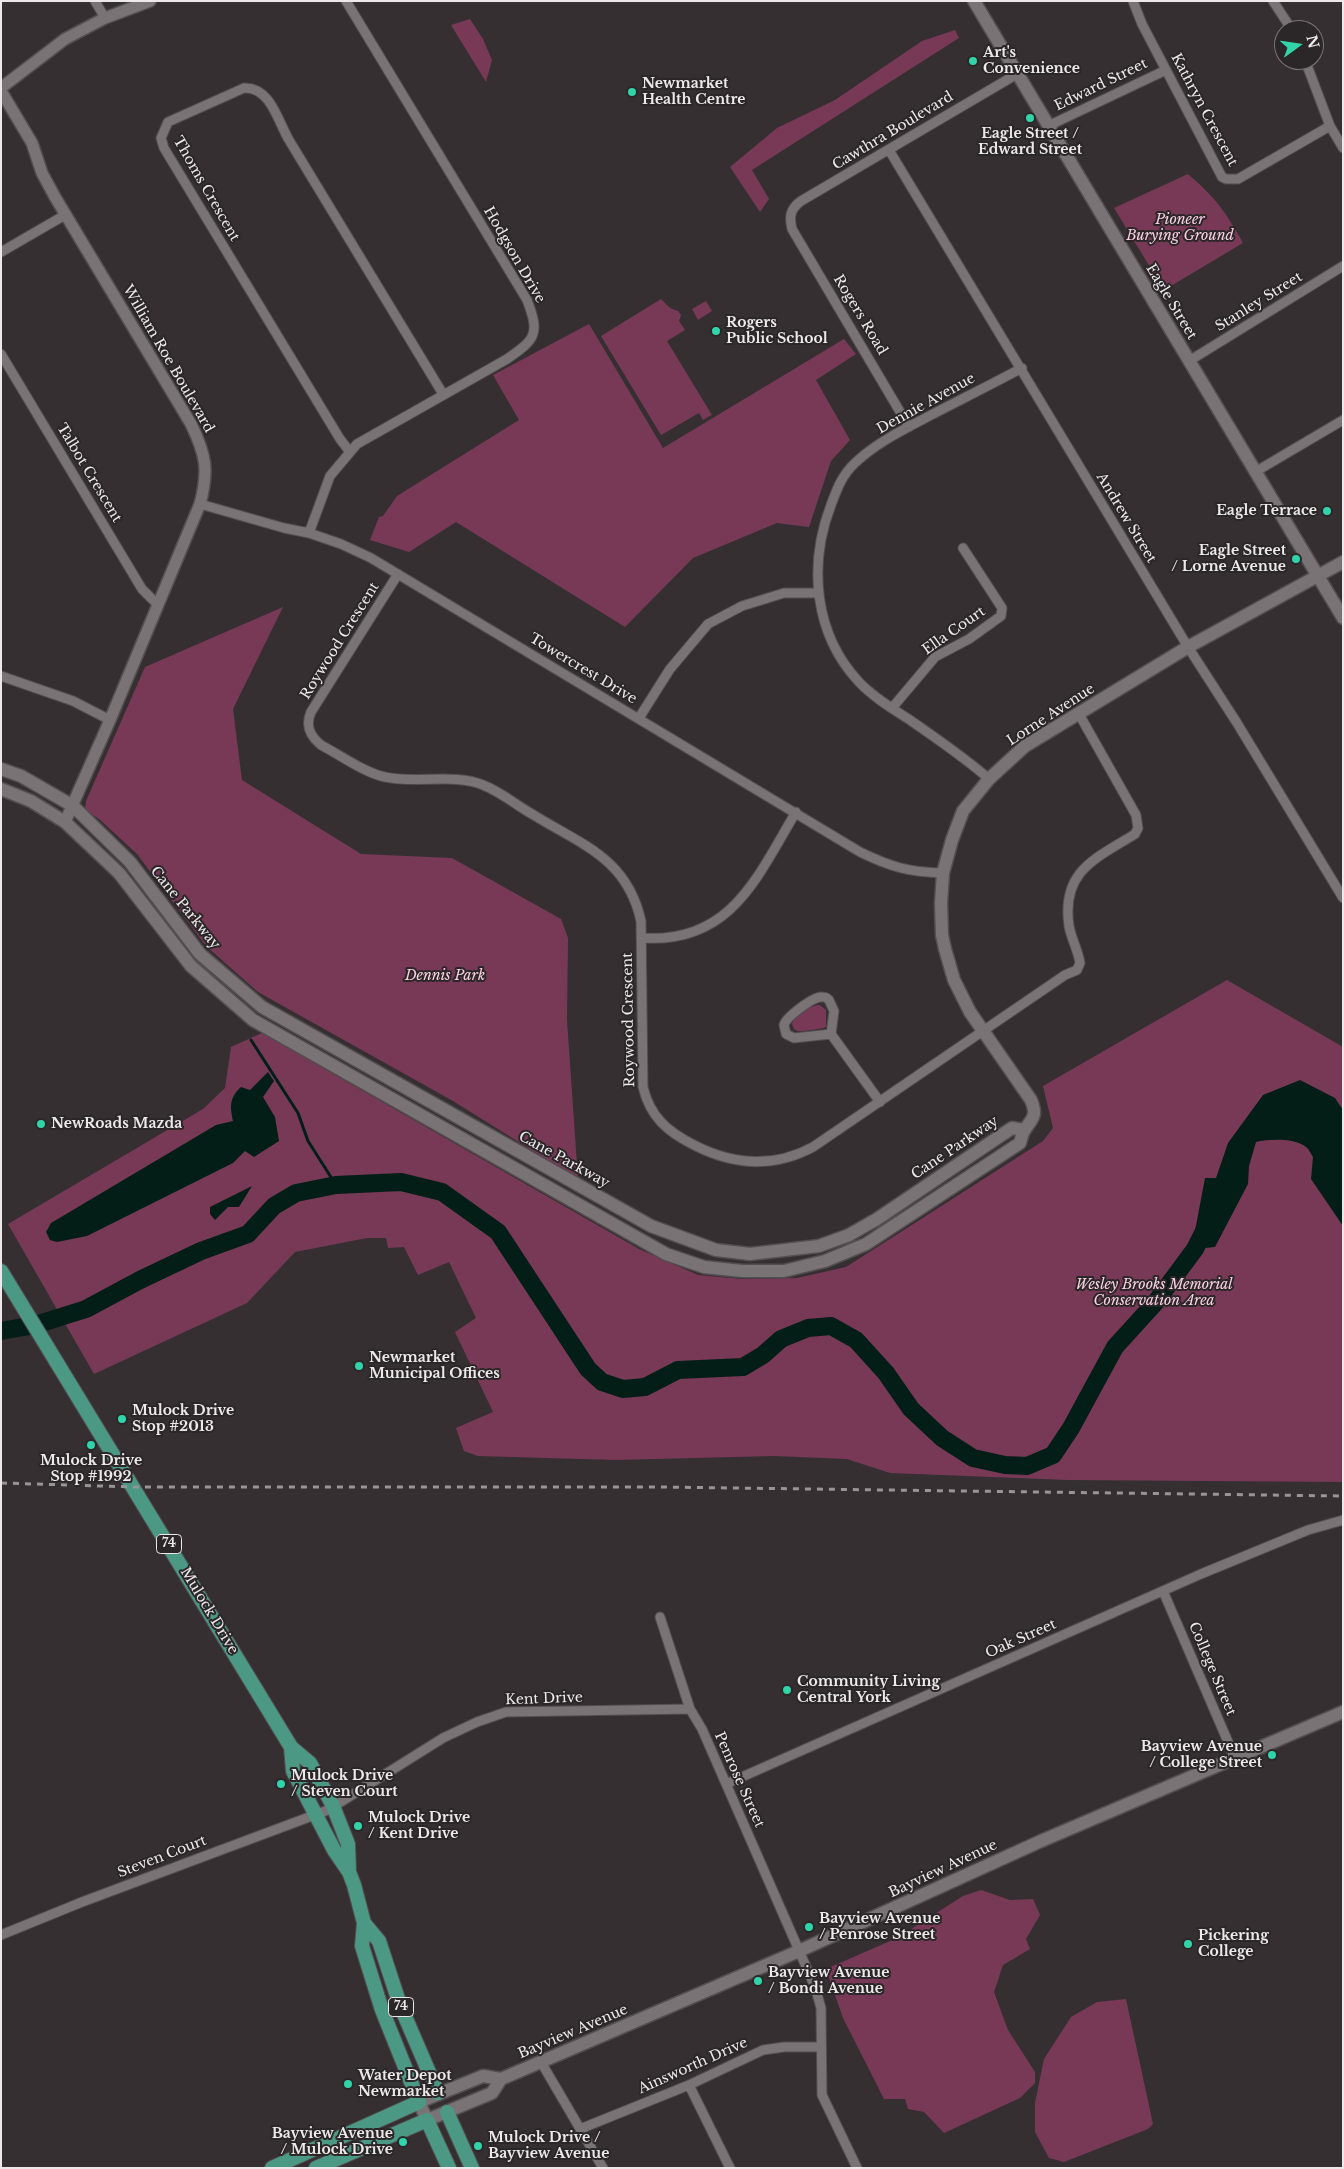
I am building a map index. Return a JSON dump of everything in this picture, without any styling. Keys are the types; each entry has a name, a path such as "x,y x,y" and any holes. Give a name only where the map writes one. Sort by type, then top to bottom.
{"main road":[{"name":"Eagle Street","path":"974,1 1343,618"},
{"name":"Lorne Avenue","path":"1024,1130 1033,1121 1034,1108 1031,1100 970,1012 954,980 942,935 943,873 952,840 963,812 989,779 1025,746 1188,648 1343,562"},
{"name":"Cane Parkway","path":"1,769 21,776 73,806 130,862 200,954 262,1007 651,1226 716,1250 750,1254 819,1246 849,1235 877,1219 1012,1128 1024,1130"},
{"path":"1,789 31,800 65,822 119,874 191,966 253,1020 666,1254 704,1267 742,1271 784,1271 825,1261 866,1244 1020,1143 1024,1130"},
{"name":"Mulock Drive","path":"1,1271 291,1746 310,1763 333,1806 348,1844 349,1872 364,1923 362,1946 382,2010 419,2102 449,2168"},
{"name":"Bayview Avenue","path":"419,2102 483,2076 501,2078 541,2062 799,1952 1041,1841 1343,1712"},
{"name":"Mulock Drive","path":"291,1746 294,1771 334,1850 349,1872"},
{"name":"Mulock Drive","path":"364,1923 379,1941 400,2005 472,2168"},
{"name":"Bayview Avenue","path":"427,2120 492,2093 501,2078"},
{"path":"272,2168 419,2102"},
{"path":"316,2168 427,2120"}],"street":[{"path":"95,1 105,18"},
{"path":"1,89 65,39 105,18 150,1"},
{"name":"Hodgson Drive","path":"309,533 330,476 357,444 507,359 526,345 535,328 533,315 527,300 346,1"},
{"name":"Kathryn Crescent","path":"1133,1 1139,19 1218,172 1226,179 1238,179 1330,126"},
{"path":"1274,1 1286,20"},
{"name":"Edward Street","path":"1048,126 1166,70"},
{"path":"1309,70 1330,126 1343,148"},
{"name":"Cawthra Boulevard","path":"789,217 794,206 801,201 1017,74"},
{"name":"Thoms Crescent","path":"350,452 268,324 164,148 161,138 168,122 244,88 252,88 262,94 275,109 279,123 289,140 443,394"},
{"name":"William Roe Boulevard","path":"1,89 32,143 42,173 65,214 191,424 202,447 205,467 204,488 200,504 110,720 65,822"},
{"name":"Andrew Street","path":"889,150 970,287 1022,368 1188,648 1237,723 1343,898"},
{"path":"1,252 65,214"},
{"name":"Rogers Road","path":"789,217 792,229 909,427"},
{"name":"Stanley Street","path":"1189,361 1343,266"},
{"name":"Talbot Crescent","path":"1,354 142,590 157,604"},
{"name":"Dennie Avenue","path":"989,779 957,753 860,684 837,653 826,627 817,593 818,552 825,521 842,478 855,463 885,440 1022,368"},
{"path":"1255,472 1343,420"},
{"name":"Towercrest Drive","path":"200,504 284,528 309,533 372,558 880,862 906,871 943,873"},
{"name":"Ella Court","path":"892,708 935,658 969,639 1001,616 1002,608 963,548"},
{"name":"Roywood Crescent","path":"398,574 311,712 308,725 314,739 375,774 386,778 455,780 482,784 591,849 617,870 628,884 638,909 642,938 643,1087 646,1099 654,1116 675,1135 720,1156 744,1162 774,1161 813,1147 1065,975 1078,970 1080,963 1068,918 1072,886 1088,864 1135,834 1138,828 1136,815 1079,714"},
{"path":"639,718 670,669 708,624 742,606 784,593 817,593"},
{"path":"1,676 57,694 110,720"},
{"path":"642,938 678,935 701,929 724,916 749,891 796,812"},
{"path":"831,1034 811,1034 794,1038 786,1034 784,1025 790,1016 816,998 822,996 829,1000 833,1006 834,1018 831,1034 880,1102"},
{"name":"Oak Street","path":"726,1784 1163,1591 1299,1533 1343,1520"},
{"name":"College Street","path":"1163,1591 1235,1758"},
{"name":"Penrose Street","path":"660,1617 690,1709 702,1729 815,1987 821,2008 822,2095 857,2168"},
{"name":"Kent Drive","path":"333,1806 443,1738 477,1722 506,1712 690,1709"},
{"name":"Steven Court","path":"1,1936 91,1899 317,1814 333,1806"},
{"name":"Ainsworth Drive","path":"580,2129 689,2085 764,2050 784,2047 821,2047"},
{"path":"541,2062 603,2168"},
{"path":"689,2085 730,2168"}],"green space":[{"path":"470,19 483,39 492,60 486,82 451,25"},
{"path":"955,30 959,38 752,170 769,199 760,212 730,167 777,128 835,100 922,41"},
{"name":"Pioneer Burying Ground","path":"1188,174 1206,190 1219,206 1243,243 1164,290 1114,208"},
{"path":"661,299 681,315 679,321 685,330 667,341 712,415 703,420 699,413 661,435 601,336"},
{"path":"706,301 712,311 698,320 692,309"},
{"path":"589,324 663,448 844,339 856,354 816,380 850,440 831,461 809,527 777,523 693,558 625,627 456,522 409,552 370,540 379,517 383,516 397,496 519,420 493,375"},
{"name":"Dennis Park","path":"283,607 233,709 242,780 361,854 452,858 561,919 568,938 567,1020 578,1179 453,1101 258,992 206,946 137,854 99,819 85,810 86,801 145,667"},
{"name":"Wesley Brooks Memorial Conservation Area","path":"1227,980 1343,1047 1343,1482 1068,1480 890,1473 847,1459 774,1456 616,1460 478,1456 464,1451 456,1428 493,1412 455,1332 476,1318 449,1262 418,1275 404,1247 388,1248 386,1238 367,1238 295,1252 247,1303 94,1374 8,1224 203,1109 225,1088 231,1047 262,1033 639,1249 698,1275 741,1279 797,1278 846,1267 1043,1141 1053,1128 1043,1086"},
{"path":"820,1005 826,1010 826,1027 803,1031 794,1029 792,1024 800,1014"},
{"path":"981,1890 1010,1900 1033,1899 1040,1915 1026,1939 1030,1949 1003,1965 994,1992 1008,2030 1035,2072 1035,2083 1020,2098 944,2133 924,2112 908,2109 905,2099 884,2099 843,2018 826,1969 897,1938 963,1896"},
{"path":"1126,1999 1153,2124 1148,2129 1064,2162 1049,2158 1035,2132 1035,2103 1044,2059 1071,2017 1097,2002"}],"shaded area":[{"path":"268,1072 274,1081 263,1097 275,1117 279,1141 254,1157 245,1151 233,1163 87,1236 57,1242 50,1240 46,1232 51,1223 216,1125 233,1121 231,1107 234,1095 241,1087 250,1090"},
{"path":"1300,1080 1335,1098 1343,1110 1343,1226 1311,1179 1313,1157 1307,1148 1301,1144 1289,1141 1262,1141 1256,1142 1249,1166 1248,1184 1215,1247 1195,1249 1195,1231 1205,1178 1216,1178 1228,1143 1263,1095"},
{"path":"252,1186 239,1207 228,1207 215,1220 210,1214 210,1207"}],"waterway":[{"path":"251,1040 298,1113 308,1141 336,1185"},
{"path":"1,1331 35,1325 86,1309 140,1280 201,1251 248,1234 274,1206 296,1193 336,1185 401,1182 442,1192 498,1232 588,1369 602,1382 623,1389 645,1387 678,1370 743,1367 763,1355 781,1339 808,1328 831,1326 856,1340 886,1373 911,1409 942,1438 973,1458 1005,1465 1027,1466 1053,1455 1071,1428 1115,1347 1155,1303 1195,1249 1205,1229"}],"railway":[{"path":"1,1483 134,1487 658,1487 1343,1496"}],"place":[{"name":"Art's Convenience","path":"973,61"},
{"name":"Newmarket Health Centre","path":"632,92"},
{"name":"Eagle Street / Edward Street","path":"1030,118"},
{"name":"Rogers Public School","path":"716,331"},
{"name":"Eagle Terrace","path":"1327,511"},
{"name":"Eagle Street / Lorne Avenue","path":"1296,559"},
{"name":"NewRoads Mazda","path":"41,1124"},
{"name":"Newmarket Municipal Offices","path":"359,1366"},
{"name":"Mulock Drive Stop #2013","path":"122,1419"},
{"name":"Mulock Drive Stop #1992","path":"91,1445"},
{"name":"Community Living Central York","path":"787,1690"},
{"name":"Bayview Avenue / College Street","path":"1272,1755"},
{"name":"Mulock Drive / Steven Court","path":"281,1784"},
{"name":"Mulock Drive / Kent Drive","path":"358,1826"},
{"name":"Bayview Avenue / Penrose Street","path":"809,1927"},
{"name":"Pickering College","path":"1188,1944"},
{"name":"Bayview Avenue / Bondi Avenue","path":"758,1981"},
{"name":"Water Depot Newmarket","path":"348,2084"},
{"name":"Bayview Avenue / Mulock Drive","path":"403,2142"},
{"name":"Mulock Drive / Bayview Avenue","path":"478,2146"}]}
